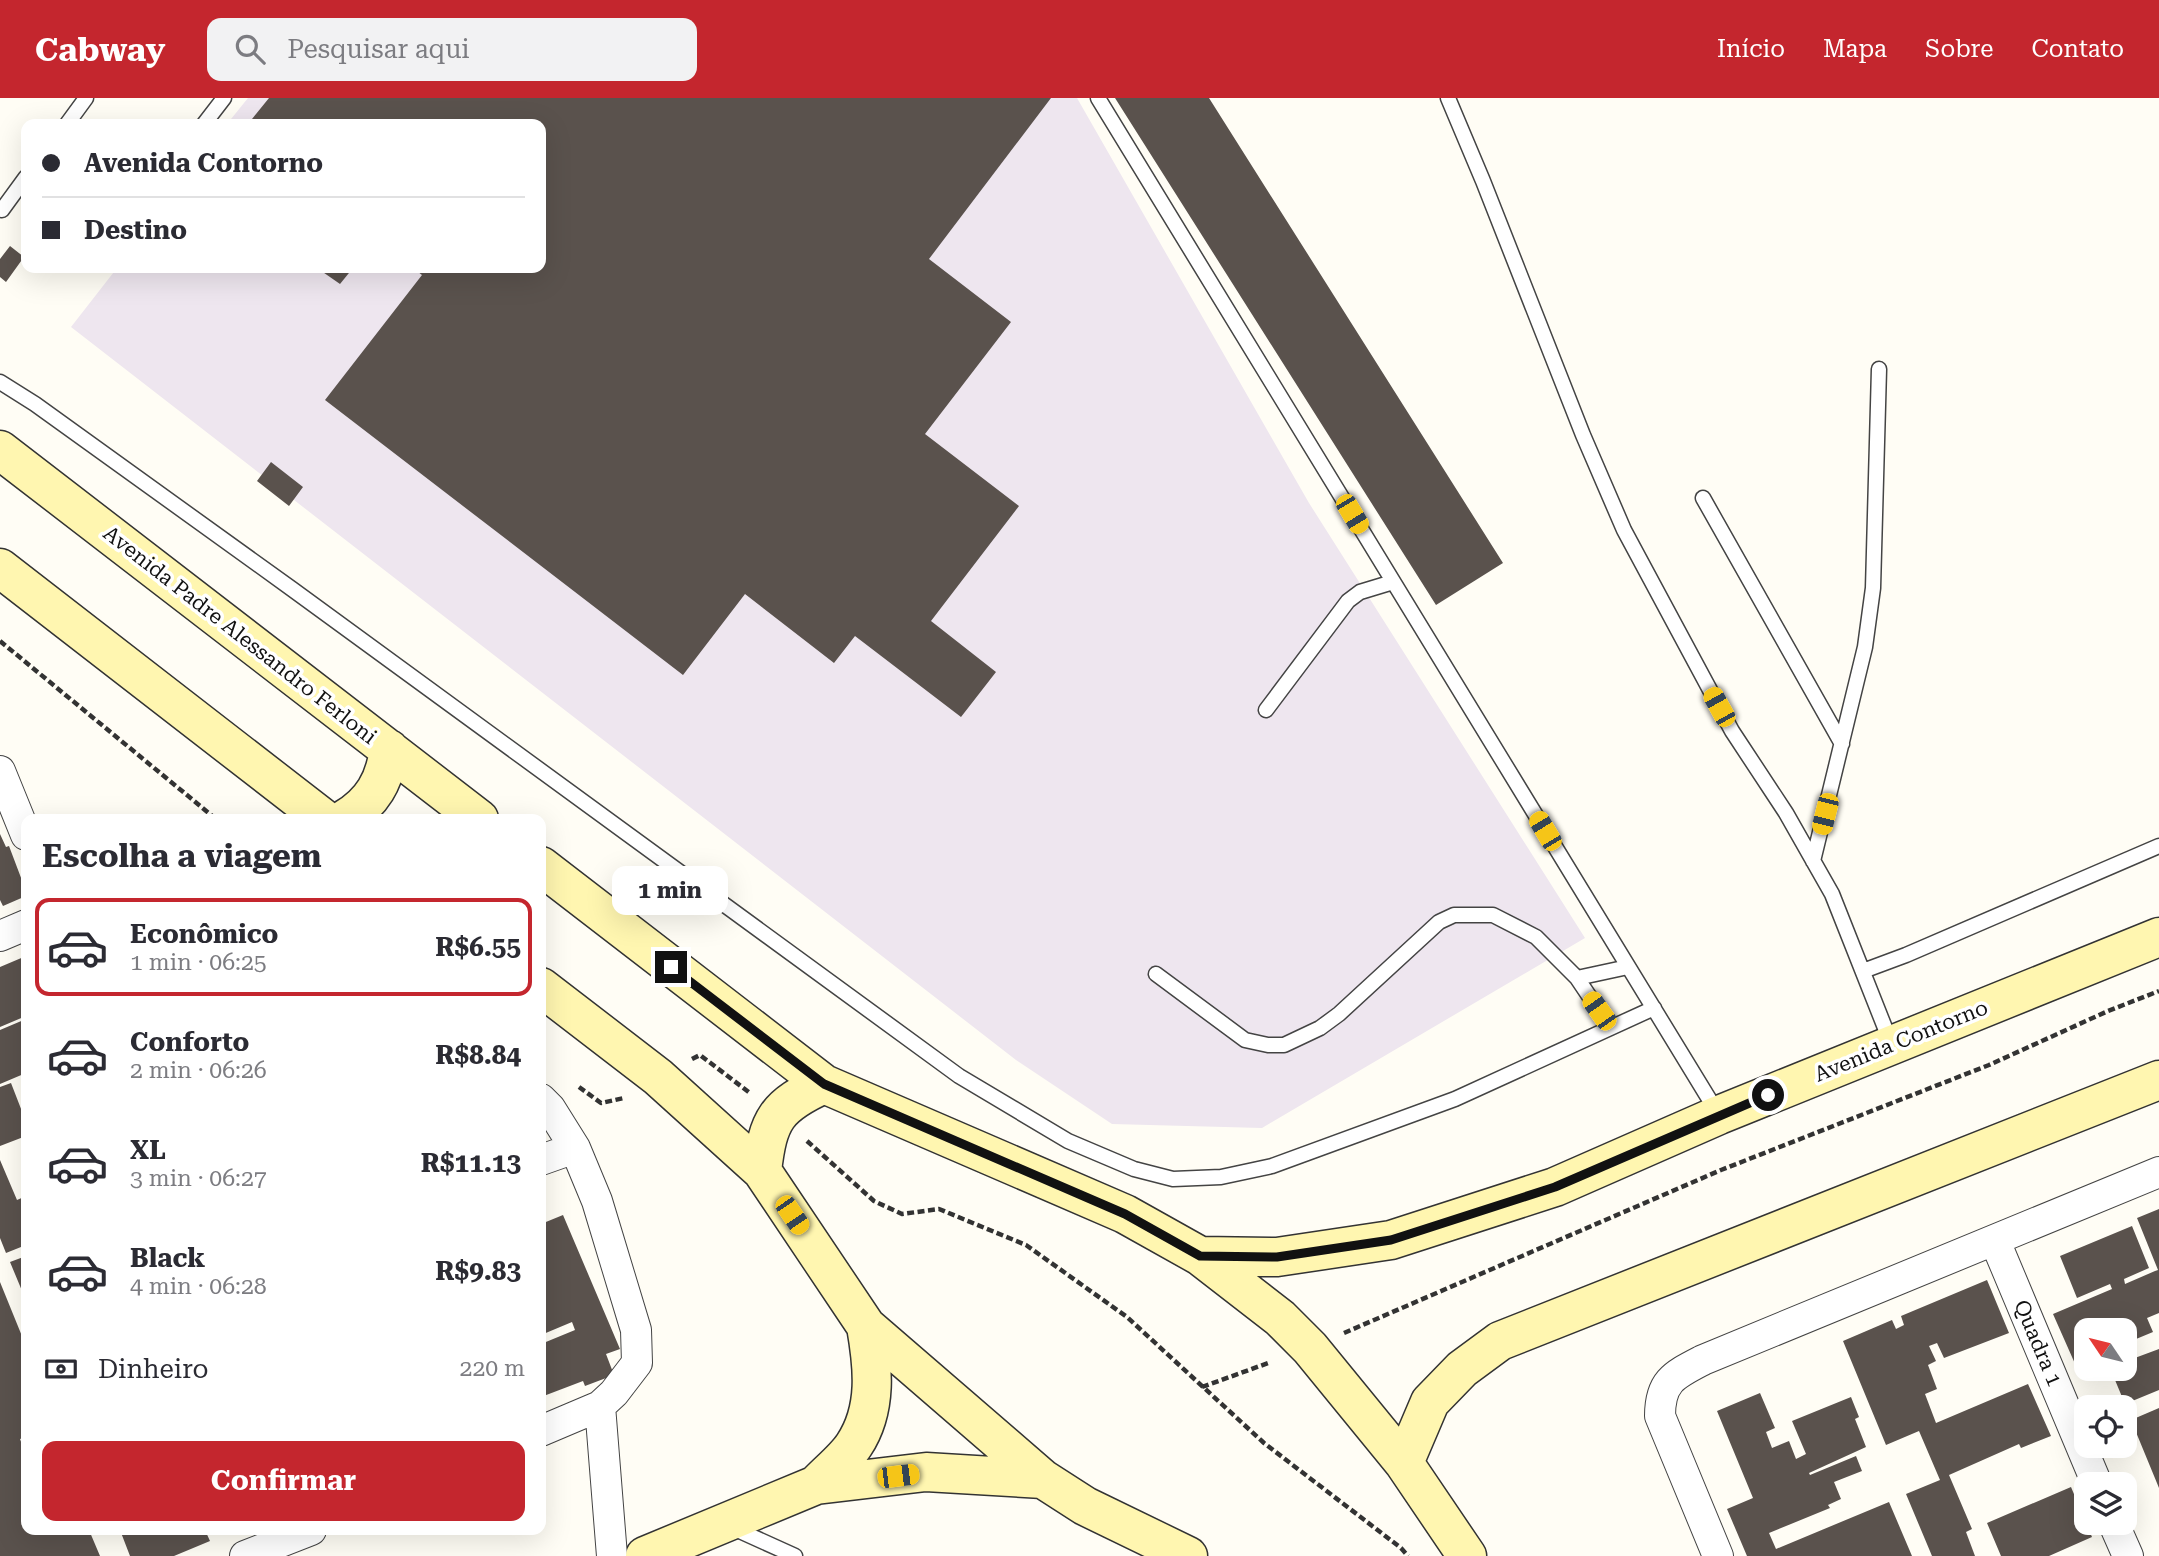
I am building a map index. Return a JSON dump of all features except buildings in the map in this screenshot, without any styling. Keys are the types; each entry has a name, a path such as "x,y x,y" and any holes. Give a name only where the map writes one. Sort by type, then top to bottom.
{"main road":[{"name":"Avenida Padre Alessandro Ferloni","path":"0,450 474,814"},
{"path":"0,568 318,814"},
{"path":"352,814 364,806 380,785 389,749"},
{"path":"546,870 824,1084 1125,1214 1200,1256 1280,1318 1310,1348 1404,1463 1460,1552"},
{"name":"Avenida Contorno","path":"1200,1256 1277,1257 1391,1240 1555,1187 1719,1115 2159,937"},
{"path":"546,991 658,1077 762,1171 866,1326 1043,1479 1085,1506 1188,1556"},
{"path":"1404,1463 1430,1402 1462,1368 1500,1341 2159,1080"},
{"path":"762,1171 766,1137 778,1115 796,1097 824,1084"},
{"path":"816,1485 854,1445 866,1420 872,1392 872,1362 866,1326"},
{"path":"645,1556 816,1485 926,1472 1043,1479"}],"street":[{"path":"0,771 21,823"},
{"path":"0,936 21,927"},
{"path":"546,1104 575,1148 597,1201 636,1330 637,1363 614,1393 600,1406 546,1429"},
{"path":"546,1158 575,1148"},
{"path":"1717,1556 1660,1416 1660,1400 1665,1386 1679,1373 1703,1360 2159,1172"},
{"name":"Quadra 1","path":"1995,1241 2092,1472"},
{"path":"600,1406 612,1556"},
{"path":"245,1556 298,1535"},
{"path":"2116,1535 2120,1554"}],"lane":[{"path":"70,119 86,98"},
{"path":"208,119 224,98"},
{"path":"1098,98 1719,1115"},
{"path":"1448,98 1573,411 1624,530 1732,731 1786,813 1832,894 1892,1044"},
{"path":"0,208 2,209 21,184"},
{"path":"1813,861 1865,647 1873,588 1880,369"},
{"path":"0,382 35,404 292,589 958,1076 1068,1141 1134,1169 1174,1179 1221,1177 1272,1166 1455,1100 1654,1008"},
{"path":"1703,498 1842,744"},
{"path":"1266,710 1348,601 1360,592 1393,582"},
{"path":"1863,971 2159,846"},
{"path":"1156,974 1245,1040 1284,1045 1320,1028 1339,1014 1438,922 1454,915 1493,915 1536,937 1577,978 1610,1027"},
{"path":"1577,978 1628,967"},
{"path":"724,1523 795,1556"}],"path":[{"path":"0,641 210,814"},
{"path":"1202,1387 1310,1348 1721,1170 1989,1065 2159,991"},
{"path":"571,1082 601,1103 625,1098 700,1055 778,1115 874,1201 902,1214 939,1209 1026,1245 1127,1317 1264,1443 1408,1556"}],"shaded area":[{"path":"248,98 1077,98 1309,503 1585,938 1262,1128 1112,1124 1016,1060 71,327 113,273 546,273 546,119 231,119"}],"route":[{"path":"671,967 824,1084 1125,1214 1200,1256 1277,1257 1391,1240 1555,1187 1768,1095"}]}
